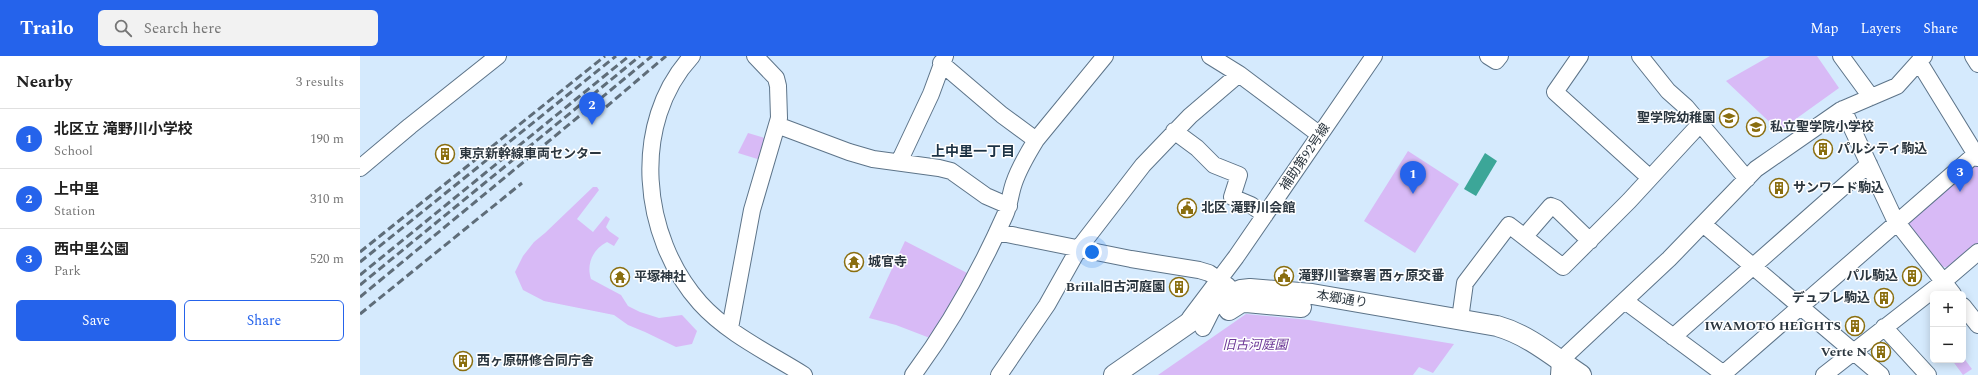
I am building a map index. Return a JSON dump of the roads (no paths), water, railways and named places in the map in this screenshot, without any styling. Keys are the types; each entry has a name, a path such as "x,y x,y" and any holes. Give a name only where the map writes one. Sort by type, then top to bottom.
{"main road":[{"name":"本郷通り","path":"1114,375 1215,305 1226,285 1261,297 1319,309 1495,338 1520,348 1569,372"},
{"name":"本郷通り","path":"1137,375 1240,303 1261,297 1312,294 1510,329 1526,337 1569,372"}],"street":[{"path":"360,168 498,56"},
{"path":"692,56 678,74 661,111 652,148 652,201 664,245 683,280 700,303 730,328 804,375"},
{"path":"730,328 752,210 777,125 778,86 776,78 755,56"},
{"path":"1210,56 1239,74 1320,135"},
{"name":"補助第92号線","path":"1183,327 1226,285 1236,257 1374,56"},
{"path":"1488,56 1496,61 1500,56"},
{"path":"1580,56 1555,92 1650,178"},
{"path":"1640,56 1668,92 1686,107 1747,179"},
{"path":"1841,56 1871,97"},
{"path":"1973,56 1978,64"},
{"path":"913,375 934,347 987,255 1009,206 1013,183 1036,140 1097,59"},
{"path":"1569,372 1625,301 1756,169 1843,109 1897,86 1921,59 1977,154 1897,222 1723,375 1625,301"},
{"path":"899,162 931,94 943,60 1002,115 1036,140"},
{"path":"999,375 1048,305 1079,248 1143,165 1174,131 1239,74"},
{"path":"1843,109 1897,222 1948,288"},
{"path":"1460,319 1465,283 1510,225 1563,267 1590,241 1700,124"},
{"path":"777,125 848,152 873,159 951,171 986,196 1009,206"},
{"path":"1174,131 1197,148 1214,165 1239,175 1232,197 1252,205 1265,215"},
{"path":"1673,337 1869,164"},
{"path":"1525,236 1552,206 1556,208 1590,241"},
{"path":"1703,224 1881,375"},
{"path":"997,232 1199,270 1209,273 1226,285"},
{"path":"1824,375 1884,327 1948,288 1978,252"},
{"path":"1203,328 1215,305"},
{"path":"1966,310 1978,325"},
{"path":"1884,327 1928,375"}],"railway":[{"path":"360,252 605,56"},
{"path":"360,262 616,56"},
{"path":"360,275 629,56"},
{"path":"360,285 640,56"},
{"path":"360,297 652,56"},
{"path":"606,107 666,56"},
{"path":"360,314 522,183"}],"place":[{"name":"聖学院幼稚園","path":"1729,118"},
{"name":"上中里","path":"592,125"},
{"name":"私立聖学院小学校","path":"1756,127"},
{"name":"パルシティ駒込","path":"1823,149"},
{"name":"東京新幹線車両センター","path":"445,154"},
{"name":"サンワード駒込","path":"1779,188"},
{"name":"西中里公園","path":"1960,192"},
{"name":"北区立 滝野川小学校","path":"1413,194"},
{"name":"北区 滝野川会館","path":"1187,208"},
{"name":"城官寺","path":"854,262"},
{"name":"滝野川警察署 西ヶ原交番","path":"1284,276"},
{"name":"パル駒込","path":"1912,276"},
{"name":"平塚神社","path":"620,277"},
{"name":"Brilla旧古河庭園","path":"1179,287"},
{"name":"デュフレ駒込","path":"1884,298"},
{"name":"IWAMOTO HEIGHTS","path":"1855,326"},
{"name":"Verte N","path":"1881,352"},
{"name":"西ヶ原研修合同庁舎","path":"463,361"}],"district":[{"name":"上中里一丁目","path":"973,151"}],"park label":[{"name":"旧古河庭園","path":"1255,345"}]}
